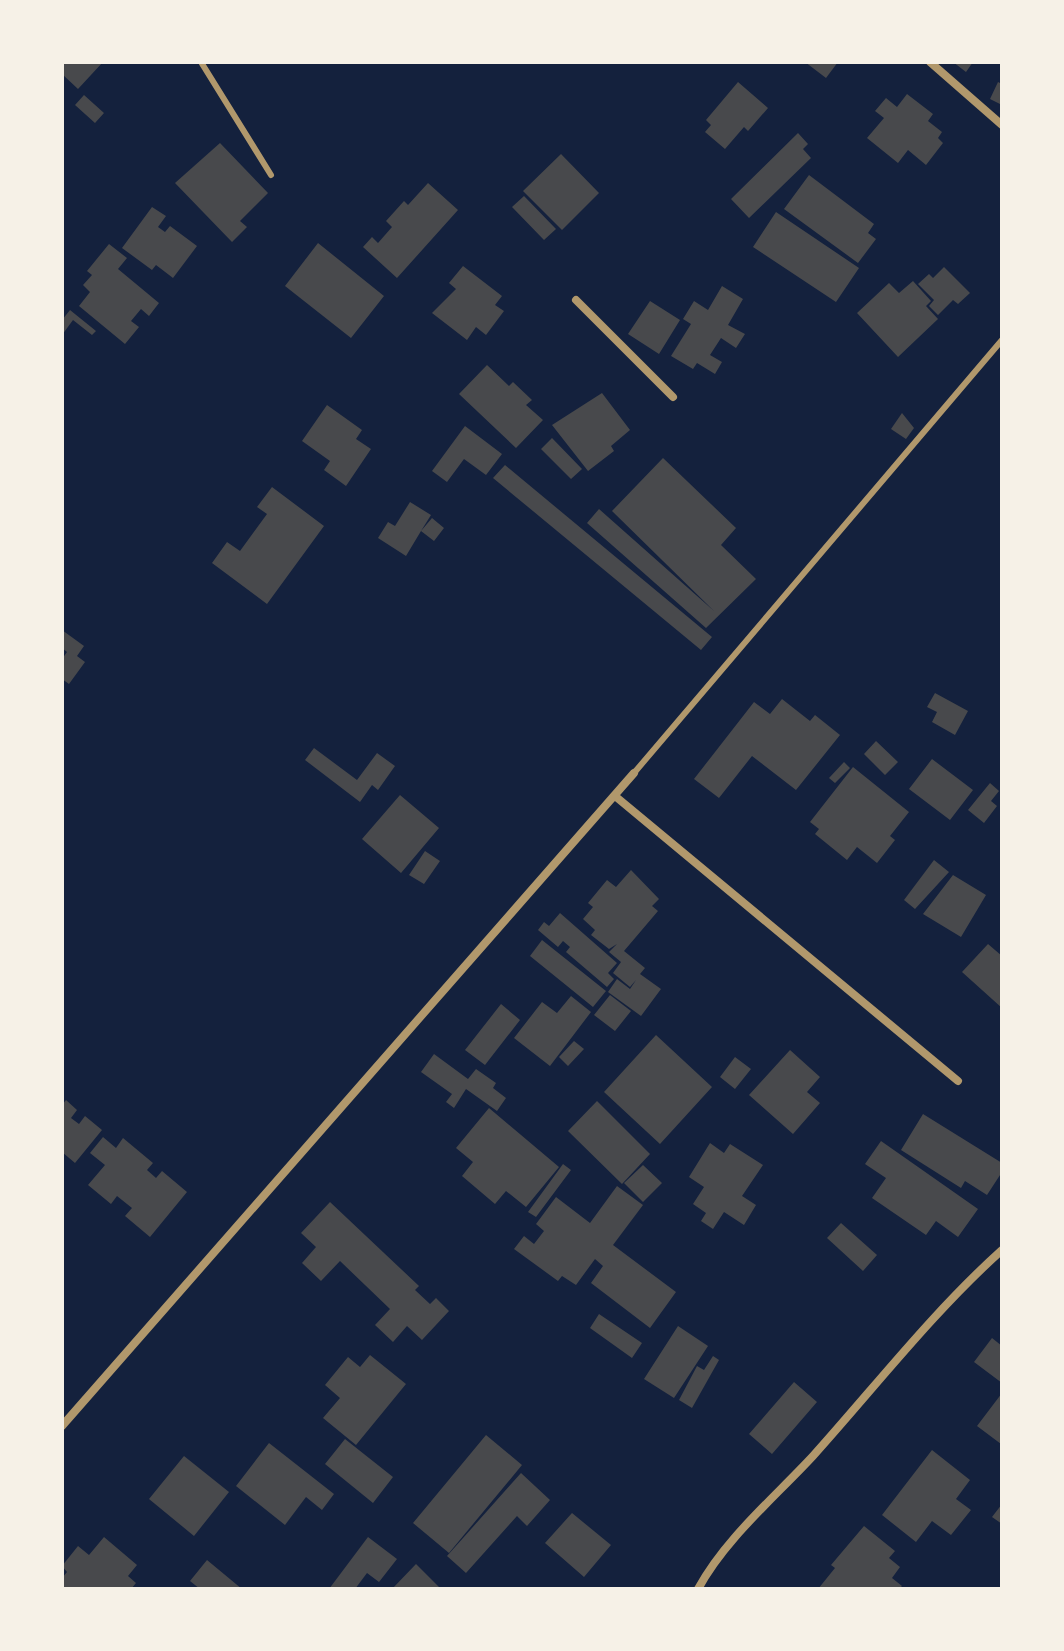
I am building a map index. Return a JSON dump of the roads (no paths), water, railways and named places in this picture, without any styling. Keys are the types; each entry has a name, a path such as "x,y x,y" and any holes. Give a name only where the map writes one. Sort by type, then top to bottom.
{"street":[{"path":"930,62 1002,125"},
{"path":"576,300 673,397"},
{"path":"62,1426 634,773"},
{"path":"615,796 958,1081"},
{"path":"698,1589 708,1570 742,1532 932,1321 1002,1250"}],"lane":[{"path":"201,62 271,175"},
{"path":"634,773 1002,340"}]}
